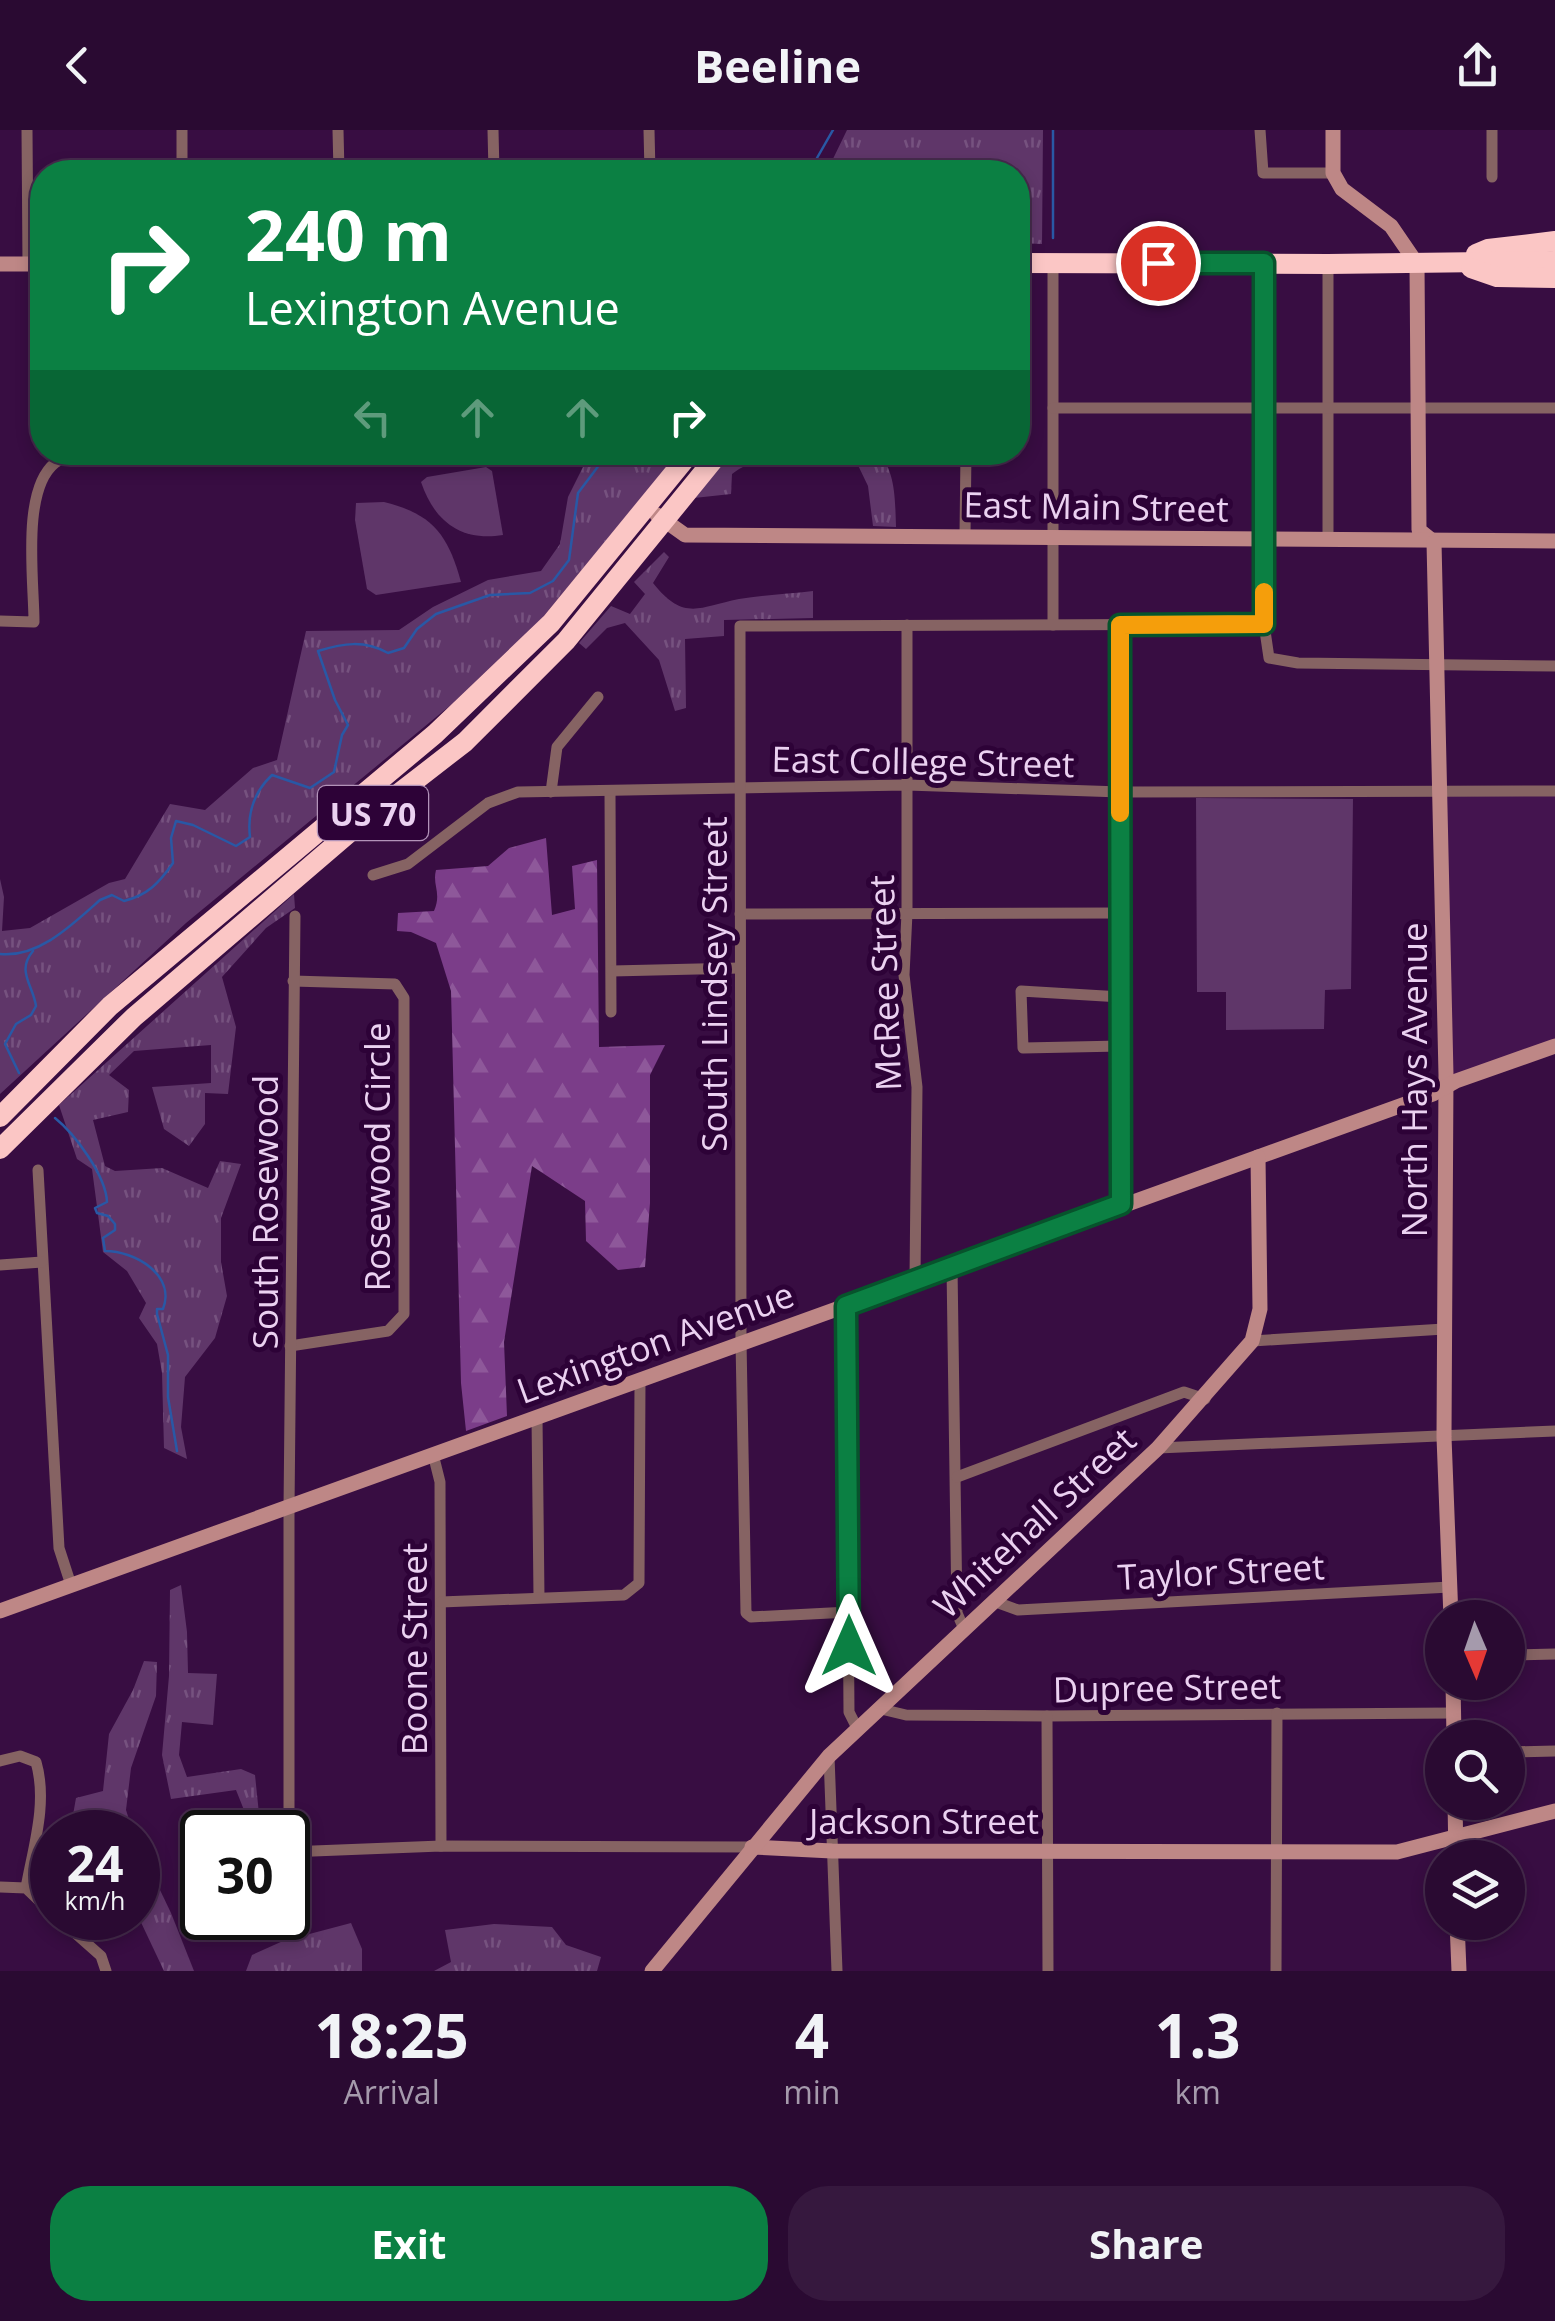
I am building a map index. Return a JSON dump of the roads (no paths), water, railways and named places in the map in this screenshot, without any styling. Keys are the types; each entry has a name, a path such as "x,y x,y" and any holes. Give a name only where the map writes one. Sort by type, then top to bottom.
{"highway":[{"path":"1455,263 1488,249 1555,240"},
{"path":"1030,263 1555,261"},
{"path":"1455,263 1498,277 1555,278"},
{"name":"US 70","path":"0,1116 110,1006 435,734 551,623 681,465"},
{"name":"US 70","path":"0,1149 134,1016 363,821 465,742 566,641 709,465"}],"street":[{"path":"27,130 30,180"},
{"path":"182,130 182,160"},
{"path":"338,130 339,160"},
{"path":"493,130 494,160"},
{"path":"649,130 650,160"},
{"path":"1260,130 1263,173 1332,173"},
{"path":"1332,130 1332,173 1342,189 1391,226 1417,264 1418,408"},
{"path":"1492,130 1492,177"},
{"path":"1053,262 1053,625"},
{"path":"1264,263 1264,624 1269,658 1298,663 1555,666"},
{"path":"0,264 30,264"},
{"path":"1328,264 1328,540"},
{"path":"1053,408 1555,408"},
{"name":"North Hays Avenue","path":"1418,408 1419,530 1434,542 1446,1086 1444,1438 1450,1600"},
{"path":"0,621 34,622 33,514 39,486 53,465"},
{"path":"965,534 966,465"},
{"name":"East Main Street","path":"646,508 685,535 1555,541"},
{"path":"906,625 1264,624"},
{"name":"South Lindsey Street","path":"849,1612 751,1617 746,1613 741,1342 740,626 906,625"},
{"name":"McRee Street","path":"906,625 904,975 917,1087 915,1279"},
{"path":"1120,625 1121,1204"},
{"path":"551,792 557,746 598,697"},
{"name":"East College Street","path":"374,875 408,864 488,803 518,792 906,785 1120,792 1555,791"},
{"path":"610,792 611,1012"},
{"path":"740,914 1121,913"},
{"name":"South Rosewood","path":"288,1810 296,916"},
{"path":"612,971 740,968"},
{"name":"Rosewood Circle","path":"290,1346 388,1331 404,1314 404,998 395,984 293,981"},
{"path":"1121,997 1021,991 1023,1048 1121,1046"},
{"name":"Lexington Avenue","path":"0,1611 1121,1204 1258,1158 1555,1046"},
{"path":"1258,1158 1260,1309 1252,1342 1444,1329"},
{"path":"38,1170 59,1548 72,1585"},
{"path":"0,1264 42,1262"},
{"path":"952,1267 957,1613 964,1628"},
{"path":"846,1306 850,1712 858,1730"},
{"name":"Whitehall Street","path":"652,1971 830,1756 1158,1448 1252,1342"},
{"path":"440,1602 624,1596 638,1583 640,1381"},
{"path":"957,1477 1184,1392 1205,1399"},
{"path":"537,1417 539,1597"},
{"path":"1158,1448 1555,1431"},
{"name":"Boone Street","path":"433,1454 440,1482 441,1846"},
{"name":"Taylor Street","path":"996,1602 1018,1610 1450,1586"},
{"path":"1525,1654 1555,1654"},
{"path":"1454,1700 1454,1720"},
{"name":"Dupree Street","path":"881,1709 906,1714 1047,1716 1454,1713"},
{"path":"1276,1713 1276,1971"},
{"path":"1047,1716 1048,1971"},
{"path":"1525,1752 1555,1752"},
{"path":"0,1761 20,1756 36,1762 40,1776 40,1813 26,1888"},
{"path":"830,1756 837,1971"},
{"name":"Jackson Street","path":"310,1851 441,1846 1397,1852 1555,1811"},
{"path":"1455,1820 1455,1840"},
{"path":"0,1886 30,1892"},
{"path":"82,1940 100,1956 106,1971"},
{"path":"1457,1940 1458,1971"}],"waterway":[{"path":"816,160 833,130"},
{"path":"1053,130 1053,238"},
{"path":"0,954 42,945 100,900 112,895 124,901 152,887 173,863 171,838 176,821 236,846 250,837 253,803 272,775 310,788 334,772 348,725 318,651 354,644 388,653 404,648 417,629 436,614 490,595 530,593 553,581 569,560 578,493 599,465"},
{"path":"19,1073 5,1044 16,1024 31,1015 36,1006 26,972 33,951"},
{"path":"55,1118 80,1145 101,1180 107,1202 95,1208 115,1224 115,1230 103,1238 105,1251 140,1260 164,1286 163,1309 157,1309 157,1314 168,1355 168,1397 177,1451"}]}
